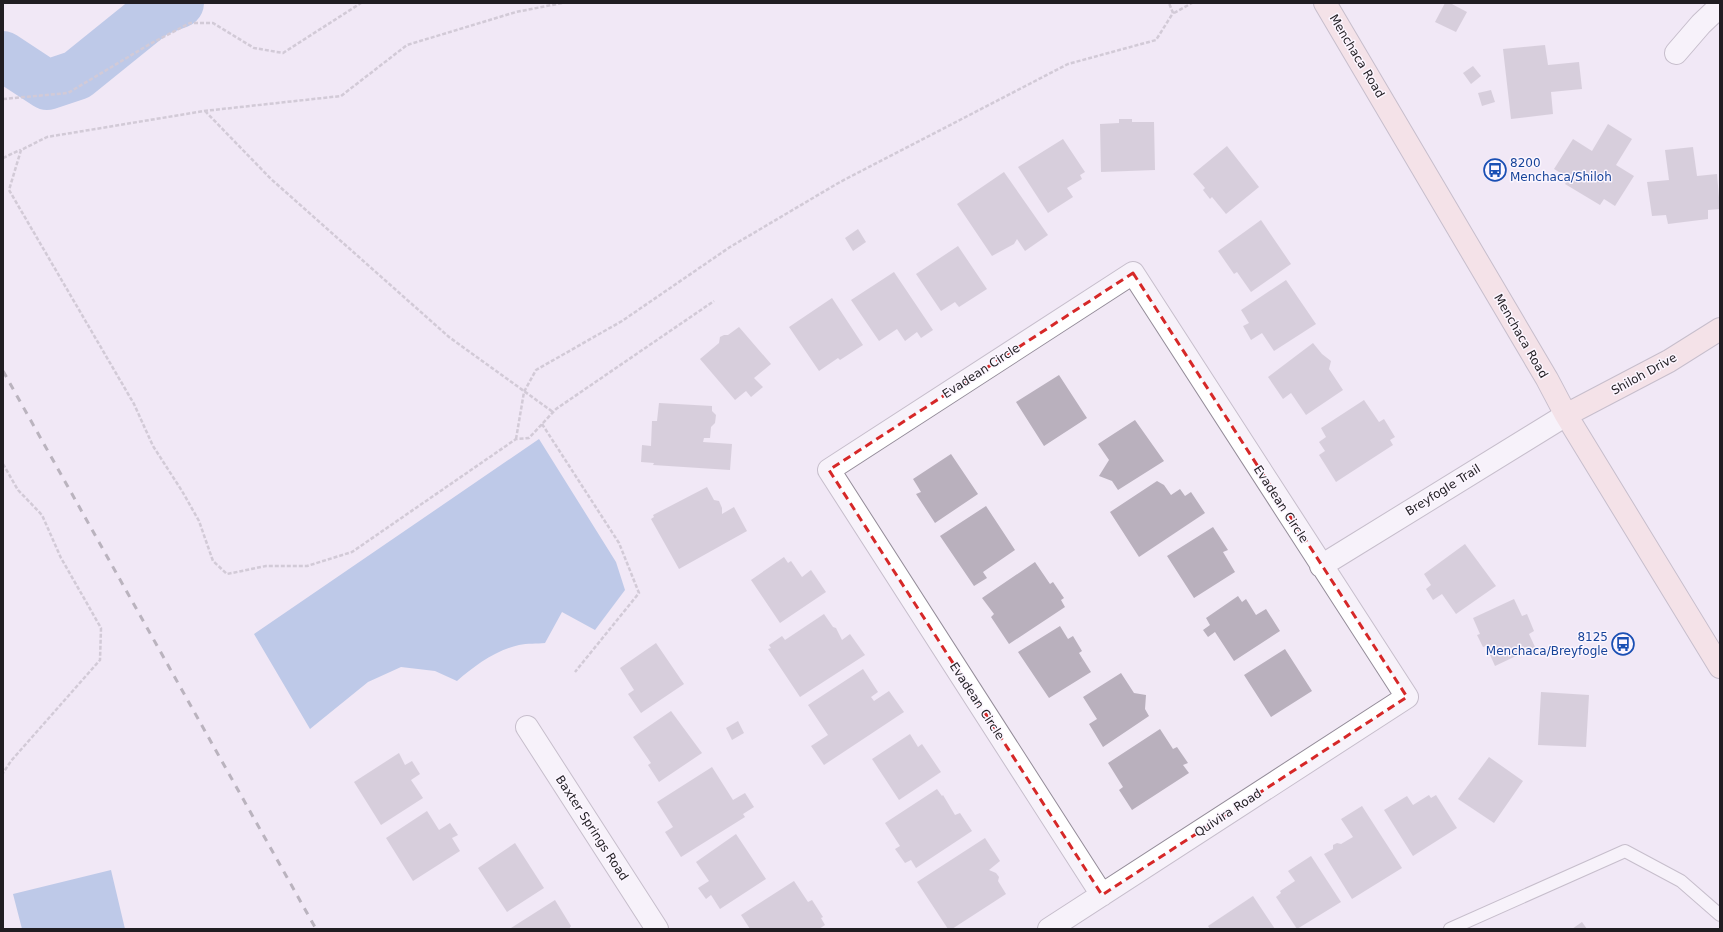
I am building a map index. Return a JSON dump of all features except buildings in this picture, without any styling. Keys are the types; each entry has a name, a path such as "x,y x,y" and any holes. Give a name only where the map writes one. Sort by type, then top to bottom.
{"main road":[{"name":"Menchaca Road","path":"1325,3 1547,379 1566,415 1720,667"},
{"name":"Shiloh Drive","path":"1566,415 1669,361 1720,328"}],"street":[{"path":"1676,53 1700,24 1720,6"},
{"name":"Evadean Circle","path":"1102,895 829,470 1133,273 1407,697"},
{"name":"Breyfogle Trail","path":"1321,566 1566,415"},
{"name":"Quivira Road","path":"1049,929 1407,697"},
{"name":"Baxter Springs Road","path":"527,727 657,929"}],"lane":[{"path":"1450,929 1625,851 1681,881 1720,915"}],"path":[{"path":"3,99 68,93 150,44 190,23 213,23 254,48 283,53 361,3"},
{"path":"3,158 47,137 204,111 341,96 407,44 516,12 562,3"},
{"path":"1169,3 1174,14"},
{"path":"516,439 524,392 536,370 622,321 730,247 840,182 1068,64 1156,40 1174,14 1192,3"},
{"path":"204,111 271,179 449,337 553,412"},
{"path":"21,150 9,190 134,404 153,446 196,515 213,561 227,574 266,566 307,566 352,552 516,439 529,438 553,412 714,301"},
{"path":"542,424 619,543 640,593 575,672"},
{"path":"3,464 18,490 42,514 61,558 101,628 100,660 11,761 3,773"}],"highlighted area":[{"path":"1133,273 1407,697 1102,895 829,470"}],"water":[{"path":"539,439 616,562 625,590 595,630 562,612 545,643 522,644 510,647 478,664 457,681 435,671 401,667 368,682 310,729 254,634"},
{"path":"111,870 125,929 22,929 13,894"}],"waterway":[{"path":"3,56 47,85 77,75 155,12 179,3"}],"railway":[{"path":"3,371 316,929"}],"place":[{"name":"8200 Menchaca/Shiloh","path":"1495,170"},
{"name":"8125 Menchaca/Breyfogle","path":"1623,644"}]}
